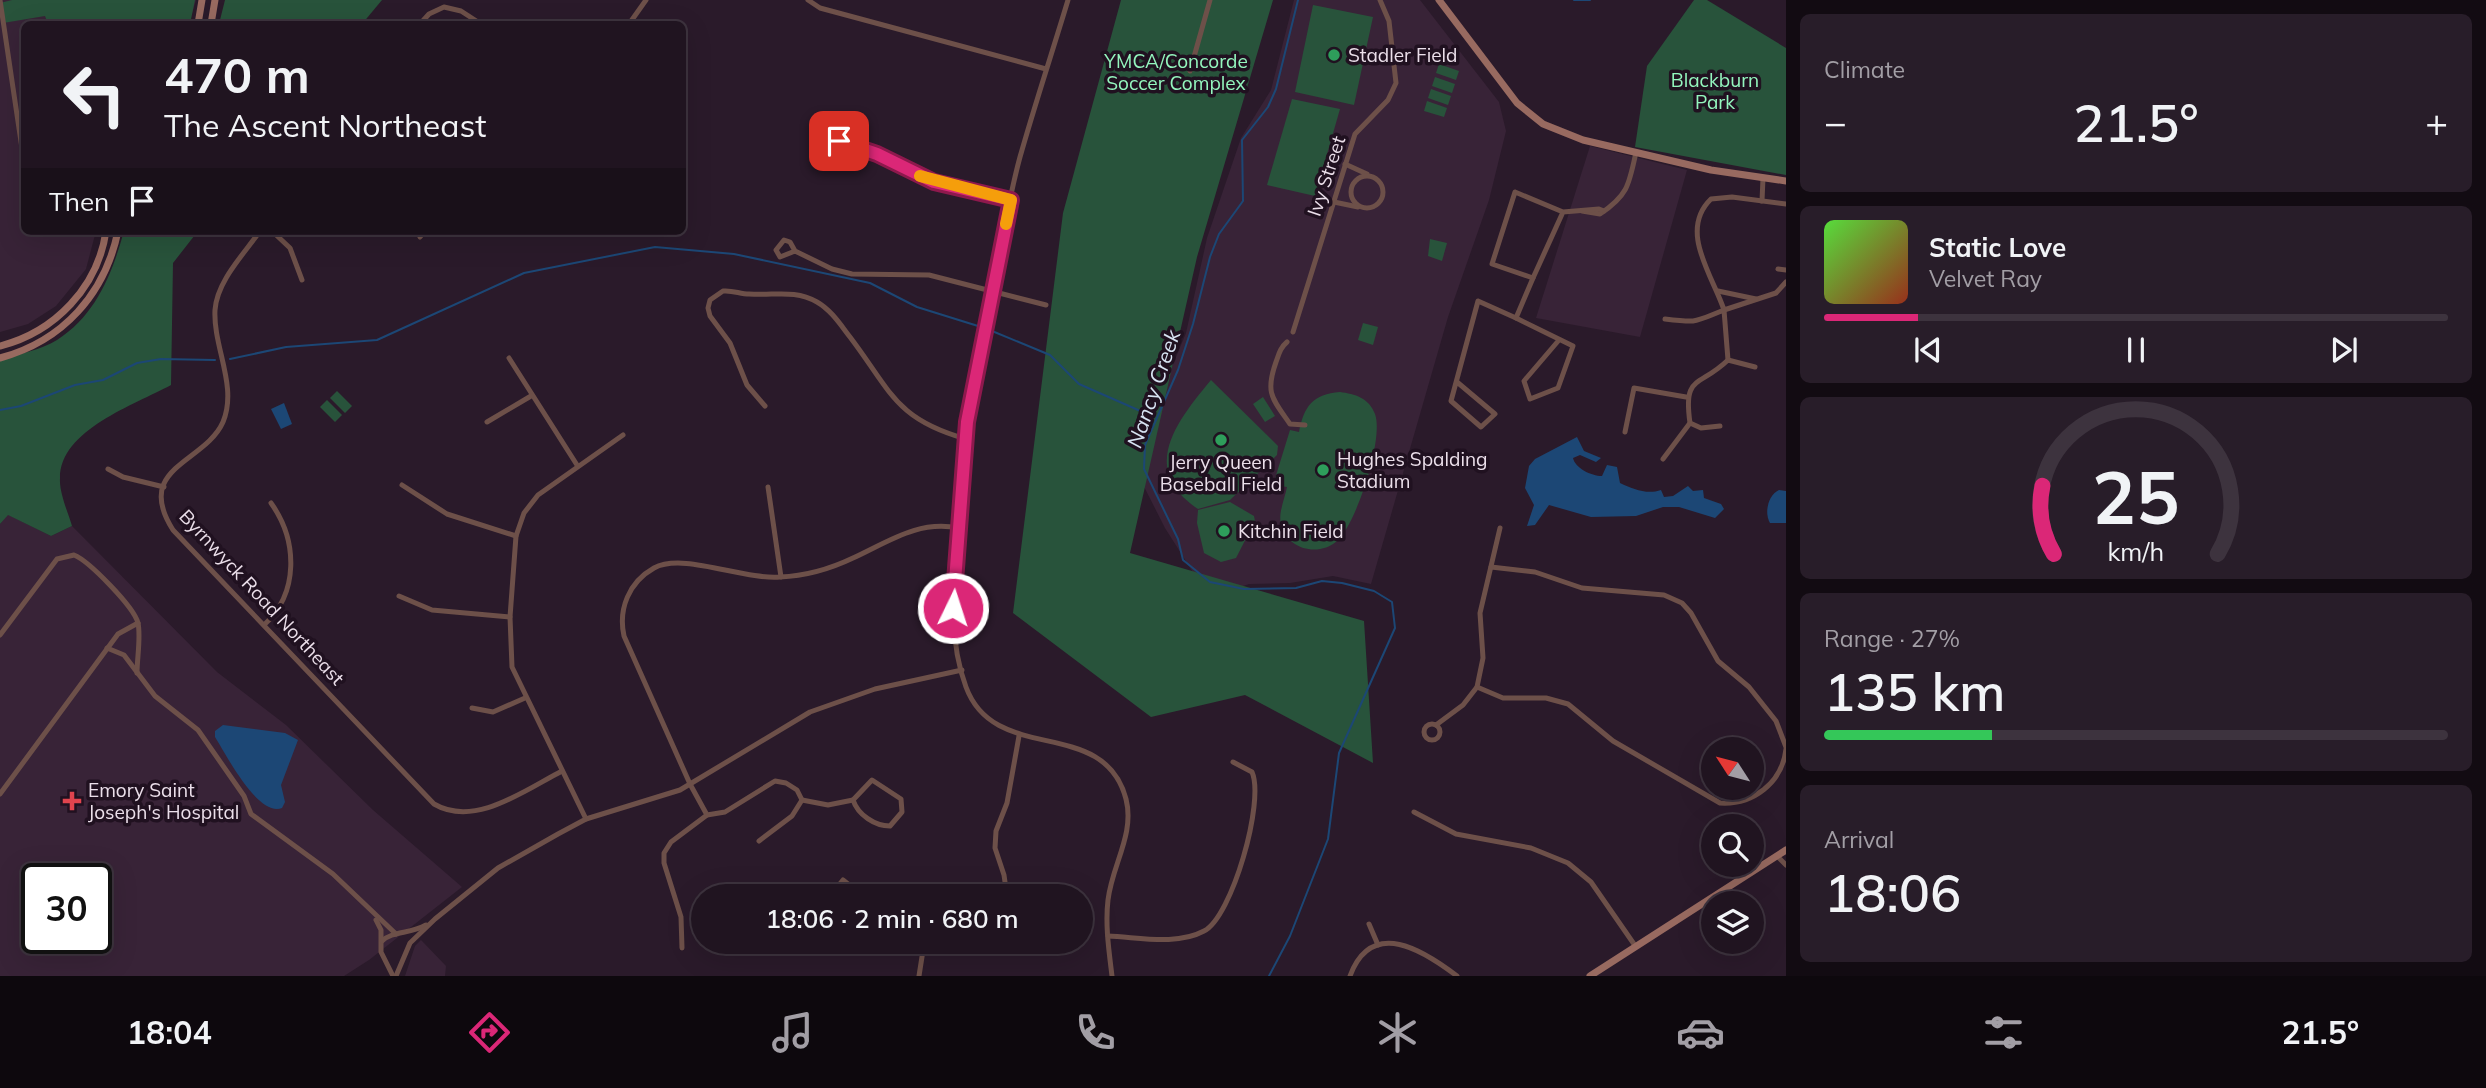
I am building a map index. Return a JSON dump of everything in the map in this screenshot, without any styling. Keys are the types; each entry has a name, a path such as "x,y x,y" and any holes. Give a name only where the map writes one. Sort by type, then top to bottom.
{"main road":[{"path":"198,21 202,0"},
{"path":"212,21 215,0"},
{"path":"1439,0 1517,103 1542,124 1583,140 1786,181"},
{"path":"0,346 42,329 71,305 97,266 105,235"},
{"path":"0,358 43,341 83,307 104,276 117,235"},
{"path":"1590,976 1786,850"}],"street":[{"path":"0,0 21,142"},
{"path":"631,21 646,0"},
{"path":"808,0 820,8 1046,69"},
{"path":"1068,0 1019,160 972,388 953,608 966,688 977,705 1003,729 1019,736 1089,751 1105,761 1117,777 1129,815 1128,832 1108,897 1112,976"},
{"path":"1190,71 1210,0"},
{"name":"Ivy Street","path":"1293,332 1355,134 1388,100 1396,83 1389,21 1380,0"},
{"path":"423,21 429,14 444,7 461,11 476,21"},
{"path":"819,143 844,141 934,182 1011,200"},
{"path":"1533,278 1492,264 1515,192 1563,212 1583,211 1587,214 1604,211 1621,199 1628,189 1636,152"},
{"path":"1334,202 1361,208 1377,205 1382,196 1382,186 1370,176 1345,164"},
{"path":"1361,208 1353,201 1350,190 1355,180 1370,176"},
{"path":"1762,201 1763,178"},
{"path":"1728,360 1724,310 1700,254 1697,237 1700,212 1711,199 1718,197 1786,204"},
{"path":"1516,318 1563,212"},
{"path":"108,469 123,477 164,487 175,468 203,446 222,423 228,390 215,309 227,277 257,235"},
{"path":"276,235 290,248 302,280"},
{"path":"795,251 832,269 852,274 929,275 1046,305"},
{"path":"1778,269 1786,270"},
{"path":"1665,319 1700,321 1776,293 1786,282"},
{"path":"765,407 747,385 730,343 710,316 710,300 723,291 751,295 784,292 816,302 835,318 894,399 909,414 935,430 966,439"},
{"path":"1718,291 1756,299"},
{"path":"1457,382 1494,414 1481,427 1451,401 1478,301 1573,346 1558,388 1530,399 1524,381 1559,340"},
{"path":"1287,342 1281,347 1268,383 1276,404 1290,424 1305,425"},
{"path":"509,358 577,465"},
{"path":"1728,360 1755,367"},
{"path":"1663,458 1690,423 1686,397 1691,387 1728,360"},
{"path":"1625,432 1634,388 1686,397"},
{"path":"487,422 531,396"},
{"path":"1690,423 1701,428 1720,426"},
{"path":"586,819 525,698 510,657 516,536 530,504 577,465 624,435"},
{"path":"402,485 447,514 516,536"},
{"name":"Byrnwyck Road Northeast","path":"164,487 162,505 173,530 434,804 442,809 467,814 484,809 562,771"},
{"path":"768,487 781,578"},
{"path":"264,625 279,609 290,581 286,532 271,503"},
{"path":"708,815 690,784 624,636 621,622 627,596 653,569 666,564 709,566 744,576 781,578 830,568 921,527 940,524 958,528"},
{"path":"1436,725 1463,705 1477,687 1483,658 1480,613 1500,528"},
{"path":"0,635 48,568 65,555 78,556 132,612 138,623 137,673"},
{"path":"1477,687 1503,698 1546,698 1568,704 1613,741 1720,803 1735,804 1749,800 1770,786 1784,769 1786,748 1776,721 1749,687 1718,661 1691,612 1682,603 1664,595 1582,588 1535,572 1491,567"},
{"path":"399,596 432,610 510,617"},
{"path":"0,794 118,634 138,623"},
{"path":"107,648 124,655 155,696 198,730 244,796 251,814 333,874 410,945"},
{"path":"394,976 410,945 435,919 498,868 586,819 660,798 690,784 810,712 875,689 962,670"},
{"path":"472,708 493,712 525,698"},
{"path":"1005,884 995,848 996,831 1007,803 1019,736"},
{"path":"1108,936 1184,939 1214,925 1228,902 1251,825 1257,789 1252,772 1233,762"},
{"path":"802,800 828,805 853,800 872,780 901,799 902,812 890,826 880,826 856,809 853,800"},
{"path":"682,948 681,917 667,875 664,853 676,837 708,815 725,813 775,781 786,783 797,790 802,800"},
{"path":"759,841 792,816 802,800"},
{"path":"1414,812 1456,834 1531,848 1568,863 1591,882 1636,947"},
{"path":"1777,856 1786,865"},
{"path":"371,911 381,930 381,952 394,976"},
{"path":"382,942 398,934 414,932 435,919"},
{"path":"1369,924 1378,945"},
{"path":"1350,976 1358,961 1378,945 1393,943 1410,947 1457,976"},
{"path":"919,976 922,954"}],"shaded area":[{"path":"0,0 196,0 190,21 21,21 21,235 95,235 86,269 56,306 28,324 0,332"},
{"path":"1294,0 1420,0 1499,102 1506,131 1489,200 1448,317 1371,584 1333,576 1290,583 1249,584 1228,591 1196,577 1165,528 1132,463 1186,333 1207,238 1241,138 1271,90"},
{"path":"1590,146 1687,170 1640,337 1536,318"},
{"path":"7,514 51,536 72,526 217,672 286,725 373,810 462,887 369,960 344,976 0,976 0,524"},
{"path":"421,940 446,966 445,976 405,976 415,946"}],"green space":[{"path":"12,0 195,0 191,21 47,21 45,16 3,23 0,3"},
{"path":"225,0 382,0 364,21 220,21"},
{"name":"YMCA/Concorde Soccer Complex","path":"1121,0 1273,0 1197,257 1130,553 1364,621 1373,763 1245,695 1151,717 1013,613 1063,213"},
{"name":"Blackburn Park","path":"1694,0 1707,0 1786,48 1786,175 1635,147 1647,66"},
{"name":"Stadler Field","path":"1313,5 1373,17 1354,105 1295,92"},
{"path":"1439,64 1459,71 1456,80 1436,73"},
{"path":"1435,77 1455,84 1452,93 1432,86"},
{"path":"1431,89 1451,96 1448,105 1428,98"},
{"path":"1292,99 1340,109 1315,196 1267,185"},
{"path":"1427,101 1447,108 1444,117 1424,111"},
{"path":"123,235 195,235 173,263 171,385 102,421 72,446 63,461 60,484 72,526 51,536 8,515 0,524 0,360 37,349 71,330 101,292"},
{"path":"1430,239 1447,243 1442,261 1428,256"},
{"path":"1363,323 1378,327 1373,345 1358,340"},
{"name":"Jerry Queen Baseball Field","path":"1211,380 1278,446 1277,455 1230,500 1198,509 1180,494 1170,478 1167,461 1169,445 1176,428"},
{"path":"337,391 352,406 345,413 330,398"},
{"name":"Hughes Spalding Stadium","path":"1340,392 1361,398 1369,404 1375,414 1376,441 1367,480 1345,531 1330,546 1313,550 1297,545 1284,533 1280,520 1287,487 1273,485 1290,430 1299,432 1307,408 1316,399"},
{"path":"1263,397 1275,416 1265,422 1253,404"},
{"path":"327,400 342,415 335,422 320,407"},
{"name":"Kitchin Field","path":"1230,502 1254,516 1255,521 1236,558 1221,562 1204,553 1197,523 1198,510"}],"water":[{"path":"284,403 292,424 281,429 271,409"},
{"path":"1577,437 1584,451 1601,458 1596,462 1580,455 1573,458 1580,468 1589,473 1602,476 1607,465 1617,467 1620,483 1630,487 1645,492 1661,490 1664,497 1673,496 1688,486 1693,491 1703,490 1704,498 1721,504 1724,509 1715,518 1679,507 1663,507 1636,516 1591,517 1549,505 1535,525 1527,526 1534,505 1525,488 1529,466 1535,459"},
{"path":"1779,490 1786,491 1786,523 1770,523 1768,505"},
{"path":"223,725 285,733 298,740 281,785 285,802 282,808 273,808 263,803 244,783 215,737 215,731"}],"waterway":[{"name":"Nancy Creek","path":"1269,976 1290,936 1328,839 1339,753 1395,628 1392,602 1374,591 1342,583 1322,581 1296,588 1244,589 1210,582 1183,560 1178,539 1144,469 1145,445 1178,370 1210,257 1219,234 1243,201 1242,140 1268,107 1276,89 1298,0"},
{"path":"1574,0 1590,0"},
{"path":"230,359 286,347 377,340 524,273 655,247 734,254 870,283 917,307 978,326"},
{"path":"992,331 1050,355 1079,384 1154,417"},
{"path":"0,410 21,406 75,385 103,380 137,363 161,359 215,360"}],"slow traffic":[{"path":"920,176 934,182 1011,200 1006,224"}],"place":[{"name":"Stadler Field","path":"1334,55"},
{"name":"Jerry Queen Baseball Field","path":"1221,440"},
{"name":"Hughes Spalding Stadium","path":"1323,470"},
{"name":"Kitchin Field","path":"1224,531"},
{"name":"Emory Saint Joseph's Hospital","path":"72,801"}],"route":[{"path":"839,141 877,154 934,182 1011,200 967,422 960,482 953,608"}]}
